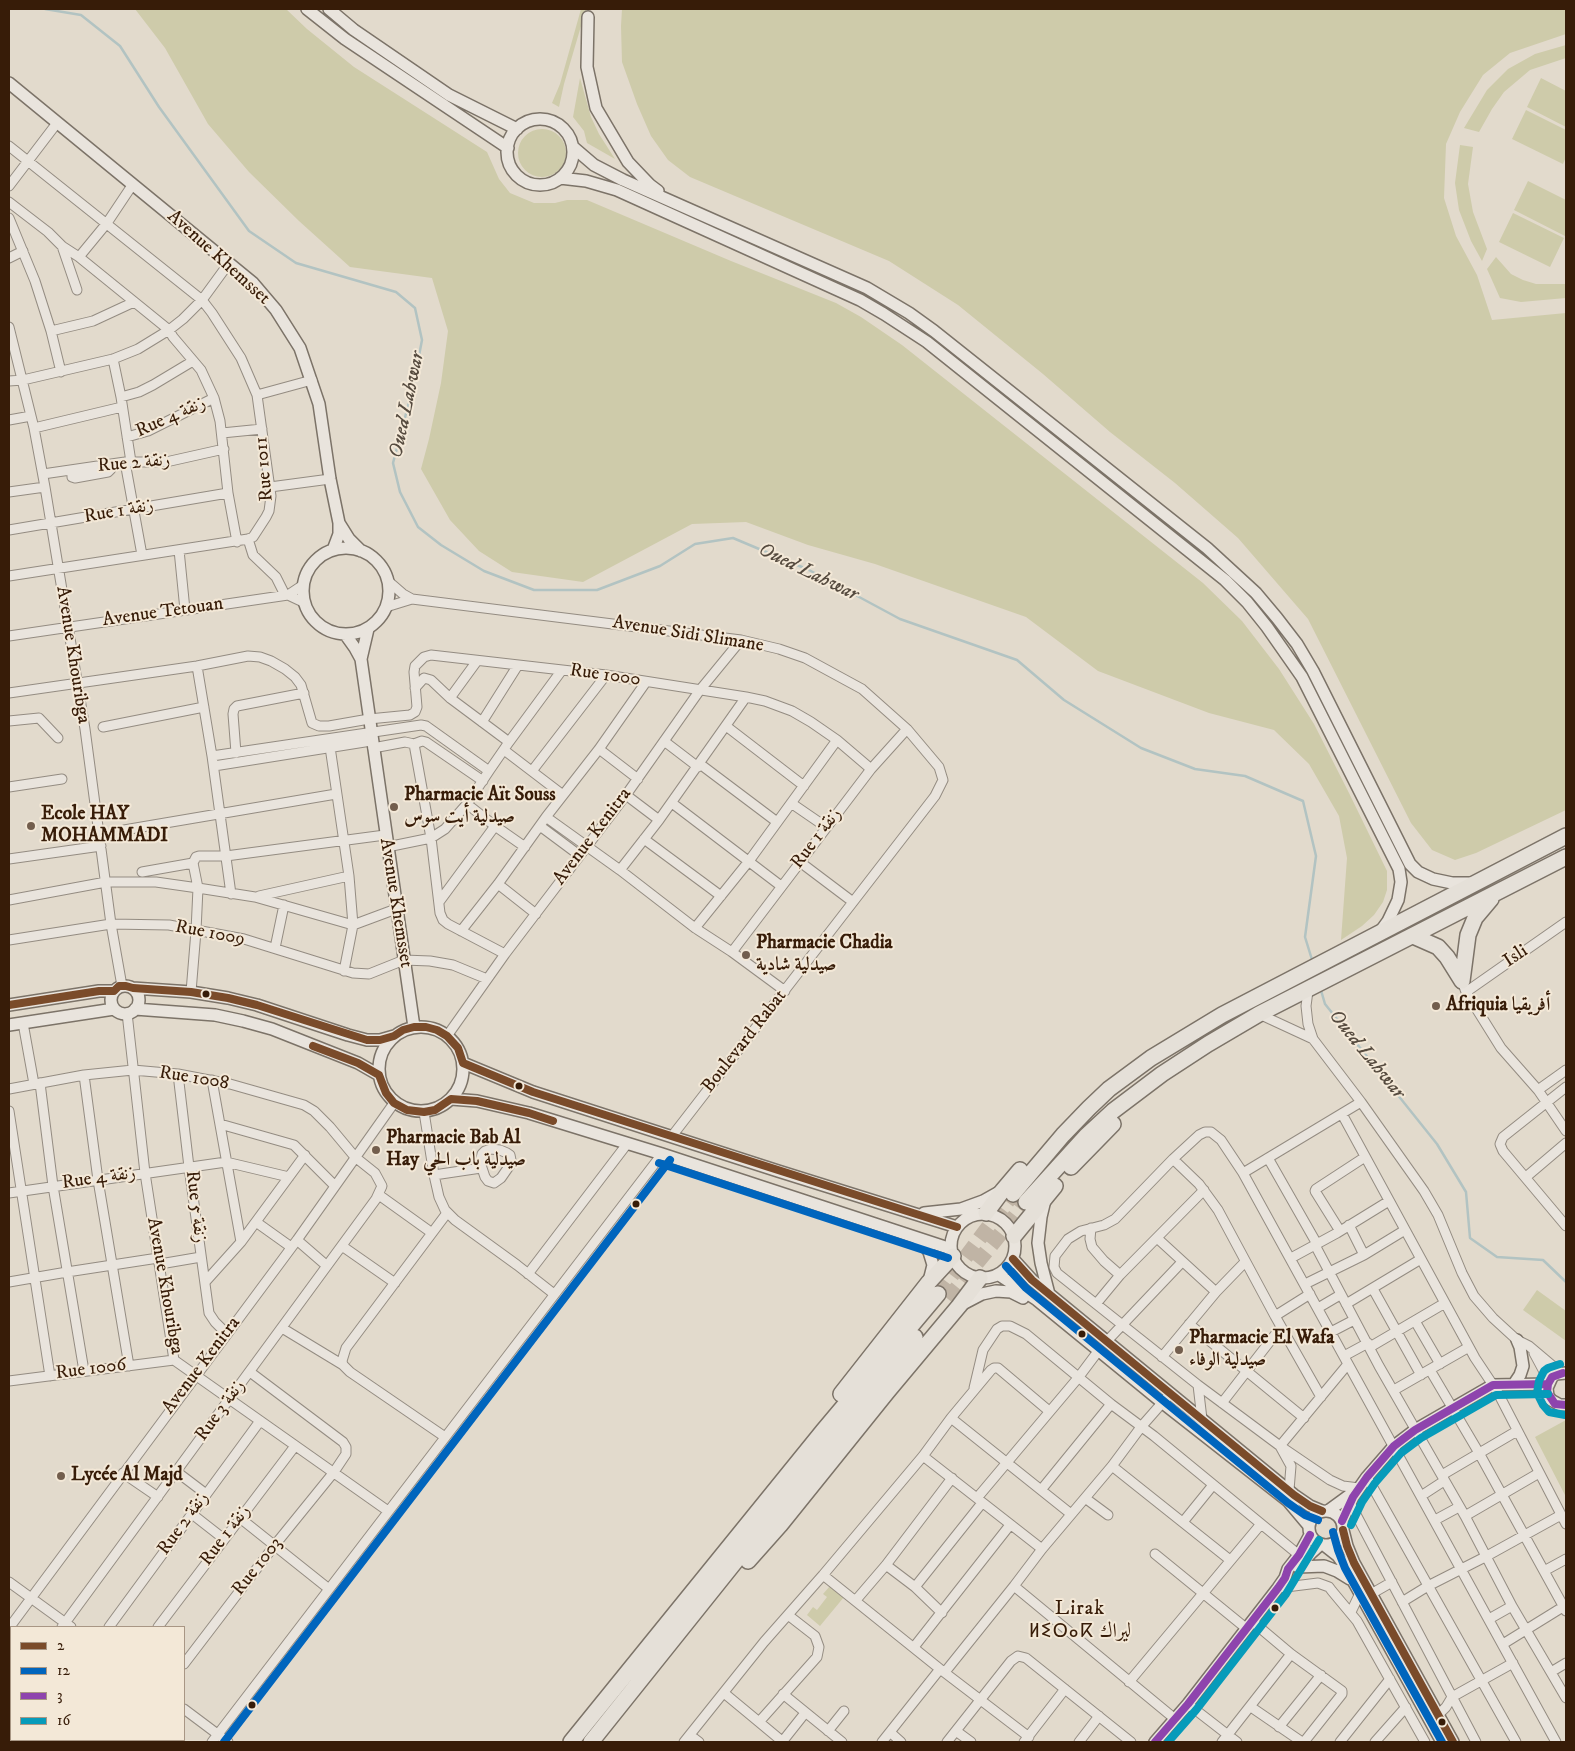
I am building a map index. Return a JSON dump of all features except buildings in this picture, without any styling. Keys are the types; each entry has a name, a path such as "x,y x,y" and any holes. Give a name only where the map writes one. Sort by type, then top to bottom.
{"highway":[{"path":"986,1214 1008,1192 1072,1113 1119,1072 1160,1041 1240,1000 1255,998 1566,836"},
{"path":"1026,1202 1086,1136 1113,1111 1162,1074 1208,1044 1260,1014 1566,857"},
{"path":"1464,987 1468,935 1475,918 1495,894"},
{"path":"1413,936 1438,947 1447,957 1464,987"},
{"path":"1014,1236 1076,1162 1118,1119 1188,1066 1248,1028 1260,1014"},
{"path":"700,1583 703,1573 761,1496 952,1252"},
{"path":"571,1742 822,1431 949,1300 980,1278"},
{"path":"591,1742 708,1596 717,1594 724,1589 780,1525 887,1392 949,1300"}],"street":[{"path":"307,9 344,39 508,148"},
{"path":"329,9 354,30 449,94 517,129"},
{"path":"588,17 587,67 596,108 628,162 650,185 671,201"},
{"name":"Avenue Khemsset","path":"9,83 253,283 276,310 300,348 319,404 330,479 339,523 333,550"},
{"path":"540,119 553,122 566,131 573,147 572,163 556,182 546,185 535,185 525,182 516,175 510,166 508,148 510,139 517,129 530,121 540,119"},
{"path":"9,186 57,122"},
{"name":"Rue 1011","path":"9,146 202,300 241,358 257,396 271,496 269,511 257,531 248,539"},
{"path":"573,147 602,170 867,288 909,313 1213,554 1256,593 1277,618 1314,671 1410,864 1418,872 1433,879 1466,884 1477,882"},
{"path":"560,178 586,181 616,190 860,300 884,314 934,348 1224,580 1267,627 1302,677 1399,869 1401,882 1398,900 1388,921 1378,935"},
{"path":"79,257 107,223 133,184"},
{"path":"9,202 169,330 173,338 205,377 214,398 222,433 228,493 236,542"},
{"path":"9,218 35,281 51,331 60,372"},
{"path":"62,246 77,290"},
{"path":"9,258 23,251"},
{"path":"9,381 23,380 113,359 138,349 183,319 202,300 229,263"},
{"path":"51,331 93,321 134,302"},
{"name":"Avenue Khouribga","path":"9,330 23,380 43,474 77,682 101,846 118,988"},
{"path":"113,359 127,437 128,462 142,555"},
{"path":"121,397 139,392 153,385 193,361"},
{"path":"257,396 312,380"},
{"name":"Rue 4 زنقة","path":"127,437 148,431 214,398"},
{"path":"34,428 122,407"},
{"path":"9,420 31,416"},
{"path":"222,433 262,428"},
{"name":"Rue 2 زنقة","path":"43,474 128,462 166,462 224,449"},
{"path":"270,488 330,479"},
{"path":"9,492 45,487"},
{"name":"Rue 1 زنقة","path":"9,530 228,493"},
{"name":"Avenue Khemsset","path":"339,523 361,551"},
{"path":"9,576 248,539 253,555 276,578 287,595 305,603"},
{"path":"350,548 361,551 376,559 384,571 388,581 389,599 386,607 378,621 368,629 356,634 326,630 314,620 306,607 302,592 308,570 315,560 333,550 350,548"},
{"path":"180,550 185,610"},
{"name":"Avenue Sidi Slimane","path":"388,581 412,599 740,640 805,658 862,689 908,729 933,758 939,767 943,780"},
{"name":"Avenue Tetouan","path":"9,636 287,595 304,585"},
{"name":"Avenue Sidi Slimane","path":"386,607 412,599"},
{"name":"Avenue Khemsset","path":"368,629 361,659 371,741 414,1027"},
{"name":"Avenue Khemsset","path":"345,634 361,659"},
{"name":"Avenue Kenitra","path":"447,1036 505,954 626,795 700,690 740,640"},
{"name":"Rue 1000","path":"369,719 415,712 417,707 415,666 424,657 431,655 606,675 746,697 792,711 837,740 871,769"},
{"path":"9,693 197,666 248,656 260,657 271,661 290,672 301,685 310,719 314,724 329,726 369,719"},
{"path":"450,698 477,661"},
{"path":"482,722 518,665"},
{"path":"197,666 213,761 231,894"},
{"path":"387,847 431,838 446,829 467,804 506,746 562,670"},
{"path":"532,771 606,675"},
{"path":"415,688 424,678 428,678 450,698 482,722 532,771 562,795"},
{"path":"461,931 498,884 562,795 599,749 646,682"},
{"path":"236,753 234,709 238,706 304,694"},
{"path":"620,870 660,820 746,697"},
{"path":"103,727 204,706"},
{"path":"9,721 39,718 58,738"},
{"path":"213,761 371,741 421,725 426,726 489,771"},
{"path":"726,726 804,786"},
{"name":"Rue 1 زنقة","path":"732,952 871,769 908,729"},
{"path":"695,928 778,822 837,740"},
{"path":"213,761 236,753 371,741 414,744 422,741 483,781"},
{"path":"664,742 778,822"},
{"path":"414,744 431,838 440,913 443,920 505,954"},
{"path":"330,747 349,876 353,925 344,971"},
{"path":"599,749 638,778"},
{"path":"9,787 62,779"},
{"name":"Boulevard Rabat","path":"672,1136 935,796 943,780"},
{"path":"124,830 336,794"},
{"path":"626,795 660,820"},
{"path":"672,803 782,886"},
{"path":"791,803 826,827"},
{"path":"467,804 524,847"},
{"path":"546,817 620,870 695,928 732,952 785,991"},
{"path":"439,902 495,826"},
{"path":"540,826 580,855"},
{"path":"191,992 198,888 193,863 196,857 226,856 385,834"},
{"path":"644,839 721,896"},
{"path":"9,859 101,846"},
{"path":"800,862 853,902"},
{"path":"142,872 193,863"},
{"path":"255,897 349,876"},
{"path":"9,900 106,882 156,882 255,897 353,925 396,909"},
{"path":"498,884 536,914"},
{"path":"275,948 284,904"},
{"name":"Isli","path":"1464,987 1566,922"},
{"name":"Rue 1009","path":"9,940 111,924 169,926 244,939 344,971 360,974 369,974 404,960"},
{"path":"404,960 430,961 453,965 488,979"},
{"path":"1464,987 1501,1048 1538,1090 1566,1131"},
{"path":"114,1009 111,1000 118,988"},
{"path":"9,1005 118,988 191,992 257,1005 367,1040 380,1040 394,1036"},
{"path":"131,1011 138,1005 138,996 133,988"},
{"path":"1312,989 1306,1006 1308,1024 1313,1039 1362,1102 1424,1191 1438,1215 1462,1273 1474,1296 1493,1318 1517,1340 1529,1346 1564,1373"},
{"path":"9,1025 114,1009 118,1012 214,1015 272,1029 358,1063 379,1075"},
{"name":"Avenue Khouribga","path":"131,1011 133,1070 145,1173 174,1360 388,1511"},
{"path":"1260,1014 1313,1039"},
{"path":"24,1023 37,1084 52,1186 84,1371"},
{"path":"414,1027 426,1027 437,1030 447,1036 458,1048 463,1063 463,1076 459,1088 451,1099 435,1110 424,1112 407,1110 394,1103 386,1093 379,1075 379,1061 384,1047 394,1036 403,1030 414,1027"},
{"path":"463,1063 533,1092 957,1227"},
{"name":"Rue 1008","path":"9,1089 84,1075 133,1070 178,1074 212,1080 309,1108 321,1117 355,1157"},
{"path":"1538,1090 1566,1070"},
{"name":"Rue 5 زنقة","path":"178,1074 209,1313 227,1334"},
{"path":"84,1075 98,1180 129,1366"},
{"path":"212,1080 241,1242"},
{"path":"1566,1087 1503,1137 1500,1144 1503,1151 1566,1226"},
{"path":"451,1099 477,1101 529,1113 662,1154 952,1252"},
{"path":"1243,1172 1362,1102"},
{"name":"Avenue Kenitra","path":"10,1626 294,1243 394,1103"},
{"path":"9,1111 50,1376"},
{"path":"424,1112 434,1175 442,1205 447,1214 554,1294"},
{"path":"1342,1114 1480,1368 1493,1385 1566,1524"},
{"path":"220,1124 289,1142 305,1155 334,1186"},
{"path":"1359,1488 1343,1486 1330,1480 1280,1446 1162,1357 1057,1273 1054,1267 1055,1256 1063,1244 1077,1233 1110,1223 1121,1214 1173,1159 1199,1135 1205,1132 1211,1132 1221,1140 1243,1172 1556,1742"},
{"path":"1526,1177 1566,1143"},
{"path":"528,1274 627,1144"},
{"path":"212,1742 662,1154"},
{"path":"206,1281 241,1242 305,1155"},
{"path":"355,1157 379,1178 382,1186 377,1197 432,1233"},
{"path":"1340,1231 1315,1191 1365,1157"},
{"path":"1268,1158 1316,1245 1340,1295 1465,1516 1512,1606 1566,1698"},
{"path":"1173,1159 1204,1190 1218,1210 1321,1397"},
{"path":"226,1162 289,1177"},
{"name":"Rue 4 زنقة","path":"9,1193 226,1162"},
{"path":"434,1175 481,1168"},
{"path":"1096,1304 1120,1276 1204,1190"},
{"path":"914,1212 932,1213 961,1209 1008,1192"},
{"name":"Rue 3 زنقة","path":"66,1626 228,1399 250,1372 377,1197"},
{"path":"1045,1197 1038,1243 1049,1294"},
{"path":"1291,1258 1340,1231 1389,1200"},
{"path":"343,1365 346,1348 447,1214"},
{"path":"986,1214 998,1217 1008,1225 1014,1236 1016,1248 1013,1259 1007,1268 998,1275 980,1278 971,1276 957,1264 952,1252 953,1234 957,1227 970,1217 986,1214"},
{"path":"256,1222 294,1243 327,1266"},
{"path":"1349,1225 1364,1254"},
{"path":"1091,1228 1090,1239 1092,1247 1120,1276"},
{"path":"1305,1284 1364,1254 1405,1230"},
{"path":"914,1238 924,1244 929,1252 933,1265 929,1282"},
{"path":"1158,1238 1216,1292"},
{"path":"342,1246 395,1283"},
{"path":"9,1282 113,1265 201,1257"},
{"path":"1013,1259 1025,1273 1162,1403 1288,1501 1310,1530 1316,1542 1338,1556 1352,1580 1365,1594 1453,1742"},
{"path":"1346,1304 1422,1259"},
{"path":"915,1587 1007,1463 1049,1411 1103,1346 1182,1262"},
{"path":"1162,1357 1216,1292 1245,1262"},
{"path":"998,1275 1037,1300 1170,1394 1304,1502 1336,1514 1343,1525 1349,1554 1365,1594 1437,1740"},
{"path":"1373,1289 1397,1331 1452,1408 1479,1452 1565,1607 1503,1644"},
{"path":"949,1300 996,1290 1010,1292 1027,1300 1037,1300"},
{"path":"1275,1316 1310,1294"},
{"path":"1318,1308 1340,1295"},
{"path":"1280,1446 1321,1397 1346,1360 1369,1345 1445,1303"},
{"path":"1331,1332 1354,1320"},
{"path":"1415,1321 1440,1364"},
{"path":"1189,1324 1304,1418"},
{"path":"974,1390 983,1350 997,1330 1006,1325 1026,1334 1078,1378 1299,1554"},
{"path":"1222,1403 1281,1327"},
{"path":"282,1328 343,1365 350,1372 445,1437"},
{"path":"1515,1384 1523,1366 1517,1340"},
{"path":"1529,1346 1540,1362 1555,1404 1566,1406"},
{"path":"1394,1390 1470,1347"},
{"name":"Rue 1006","path":"9,1381 174,1360"},
{"path":"699,1742 687,1739 788,1615 923,1456 950,1418 991,1370 996,1368 1049,1411"},
{"name":"Rue 1003","path":"185,1663 346,1456 346,1447 342,1442 250,1372"},
{"path":"1548,1387 1556,1374 1564,1373"},
{"path":"1155,1742 1188,1704 1282,1583 1311,1553 1322,1545 1333,1544 1337,1541 1350,1503 1359,1488 1394,1446 1415,1430 1493,1385 1515,1384 1548,1387"},
{"path":"1198,1385 1202,1420"},
{"path":"882,1742 1014,1586 1042,1549 1112,1466 1141,1427 1170,1394"},
{"path":"1040,1490 1111,1404"},
{"path":"950,1418 1071,1514"},
{"name":"Rue 2 زنقة","path":"110,1626 260,1421"},
{"path":"1421,1496 1479,1452 1517,1432"},
{"name":"Rue 1 زنقة","path":"159,1626 295,1446"},
{"path":"1280,1446 1290,1466 1291,1477 1288,1490"},
{"path":"923,1456 1042,1549"},
{"path":"1112,1466 1230,1560"},
{"path":"176,1472 206,1494"},
{"path":"124,1473 158,1497"},
{"path":"1465,1516 1539,1473"},
{"path":"856,1600 886,1565 952,1478"},
{"path":"1367,1478 1516,1742"},
{"path":"1183,1522 1213,1485"},
{"path":"1282,1583 1310,1530 1312,1517 1325,1511 1359,1488"},
{"path":"1085,1498 1108,1514"},
{"path":"1350,1503 1476,1742"},
{"path":"1435,1520 1459,1507"},
{"path":"192,1514 224,1538"},
{"path":"1402,1602 1428,1586 1561,1515"},
{"path":"240,1518 329,1589"},
{"path":"1129,1682 1261,1524"},
{"path":"914,1647 1010,1525"},
{"path":"1155,1554 1204,1594 1342,1690 1342,1693 1303,1742 1251,1706"},
{"path":"1544,1570 1566,1559"},
{"path":"886,1565 915,1587 942,1613"},
{"path":"1298,1567 1324,1566 1338,1571 1352,1580"},
{"path":"823,1575 981,1700 1026,1739 1065,1689"},
{"path":"9,1582 66,1626"},
{"path":"1351,1612 1365,1594 1392,1582"},
{"path":"1282,1583 1313,1584 1329,1587 1351,1612 1425,1742"},
{"path":"1014,1586 1175,1719"},
{"path":"1489,1619 1512,1606"},
{"path":"758,1722 817,1657 819,1647 815,1636 788,1615"},
{"path":"1225,1738 1291,1654"},
{"path":"947,1742 1011,1660 1018,1656 1026,1658 1131,1742"},
{"path":"1438,1715 1452,1697 1513,1663"},
{"path":"1551,1672 1566,1663"},
{"path":"1279,1727 1321,1675"},
{"path":"1340,1742 1390,1679"},
{"path":"724,1693 782,1742 805,1713"},
{"path":"783,1694 842,1742"},
{"path":"1188,1704 1225,1738 1237,1742"},
{"path":"1376,1742 1406,1707"},
{"path":"185,1711 228,1742"},
{"path":"828,1731 844,1711"},
{"path":"1079,1742 1099,1716"},
{"path":"956,1731 971,1742"},
{"path":"891,1733 901,1742"}],"shaded area":[{"path":"135,9 286,9 307,29 354,67 487,152 499,179 510,193 534,203 587,200 836,303 861,317 902,345 1203,583 1242,621 1279,669 1314,724 1387,871 1387,890 1383,902 1374,915 1362,926 1341,940 1347,858 1339,816 1309,764 1274,730 1209,713 1098,671 1026,617 875,564 808,545 746,522 692,524 583,582 512,572 479,551 450,520 421,469 441,383 448,331 432,278 350,267 299,221 249,172 208,124 165,48"},
{"path":"581,9 586,9 559,107 552,103 560,84"},
{"path":"622,9 1566,9 1566,34 1510,53 1483,75 1460,112 1446,144 1444,198 1456,236 1477,275 1492,320 1566,313 1566,810 1476,853 1455,860 1432,850 1411,823 1308,619 1238,538 1175,483 1110,432 1043,374 958,305 889,261 690,177 668,160 651,136 622,62"},
{"path":"1566,45 1566,58 1530,70 1504,92 1479,132 1464,128 1487,90 1508,69 1535,54"},
{"path":"580,78 591,117 615,159 587,143 584,131 573,117"},
{"path":"1541,78 1566,91 1566,127 1527,107"},
{"path":"1526,110 1566,130 1566,157 1563,164 1512,139"},
{"path":"542,129 551,131 559,136 564,144 566,153 564,162 559,170 551,175 542,177 533,175 525,170 520,162 518,153 520,144 525,136 533,131"},
{"path":"1460,145 1473,147 1468,184 1473,212 1487,249 1482,261 1471,241 1459,210 1455,183"},
{"path":"1528,181 1566,200 1565,236 1514,210"},
{"path":"1513,213 1564,238 1550,267 1499,242"},
{"path":"1496,257 1511,274 1523,280 1536,284 1566,284 1566,298 1521,302 1500,298 1487,269"},
{"path":"1537,1290 1566,1311 1566,1341 1523,1310"},
{"path":"1566,1420 1566,1497 1535,1437"},
{"path":"830,1586 844,1597 820,1626 807,1615 813,1607 817,1610 827,1597 823,1594"}],"waterway":[{"name":"Oued Lahwar","path":"45,9 81,15 120,46 159,107 249,231 296,263 396,292 415,308 422,340 413,387 393,463 400,492 418,527 441,545 484,571 534,590 597,590 660,566 695,544 733,538 809,570 900,619 1017,660 1064,700 1141,748 1195,769 1245,776 1303,801 1316,856 1305,937 1313,963"},
{"name":"Oued Lahwar","path":"1320,987 1325,1004 1437,1144 1466,1192 1470,1238 1497,1257 1543,1260 1566,1282"}],"tunnel":[{"path":"938,1294 1013,1194"},
{"path":"948,1299 1026,1202"}],"transit line":[{"name":"2","path":"9,1005 99,991 114,991 119,986 126,986 191,992 228,998 257,1005 367,1040 380,1040 394,1036 403,1030 414,1027 426,1027 437,1030 447,1036 458,1048 463,1063 533,1092 957,1227"},
{"name":"2","path":"313,1046 358,1063 379,1075 386,1093 394,1103 407,1110 424,1112 435,1110 451,1099 477,1101 529,1113 553,1121"},
{"name":"12","path":"224,1742 670,1160"},
{"name":"12","path":"659,1163 948,1258"},
{"name":"2","path":"1013,1259 1032,1280 1294,1495 1310,1506 1322,1511"},
{"name":"12","path":"1006,1266 1026,1288 1288,1503 1305,1515 1318,1520"},
{"name":"16","path":"1560,1364 1544,1371 1539,1381 1537,1393 1549,1412 1565,1415"},
{"name":"3","path":"1563,1373 1552,1377 1548,1384 1547,1392 1555,1404 1566,1405"},
{"name":"3","path":"1342,1521 1353,1497 1367,1477 1394,1446 1415,1430 1493,1385 1548,1384"},
{"name":"16","path":"1351,1525 1362,1502 1375,1483 1401,1453 1421,1438 1496,1395 1548,1394"},
{"name":"2","path":"1343,1530 1354,1563 1453,1742"},
{"name":"12","path":"1333,1532 1345,1568 1442,1742"},
{"name":"3","path":"1155,1742 1188,1704 1278,1588 1310,1535"},
{"name":"16","path":"1168,1742 1196,1710 1286,1594 1319,1540"}],"place":[{"name":"Pharmacie Aït Souss صيدلية أيت سوس","path":"394,807"},
{"name":"Ecole HAY MOHAMMADI","path":"31,826"},
{"name":"Pharmacie Chadia صيدلية شادية","path":"746,955"},
{"name":"Afriquia أفريقيا","path":"1436,1006"},
{"name":"Pharmacie Bab Al Hay صيدلية باب الحي","path":"376,1150"},
{"name":"Pharmacie El Wafa صيدلية الوفاء","path":"1179,1350"},
{"name":"Lycée Al Majd","path":"61,1476"}],"district":[{"name":"Lirak ⵍⵉⵔⴰⴽ ليراك","path":"1080,1622"}]}
